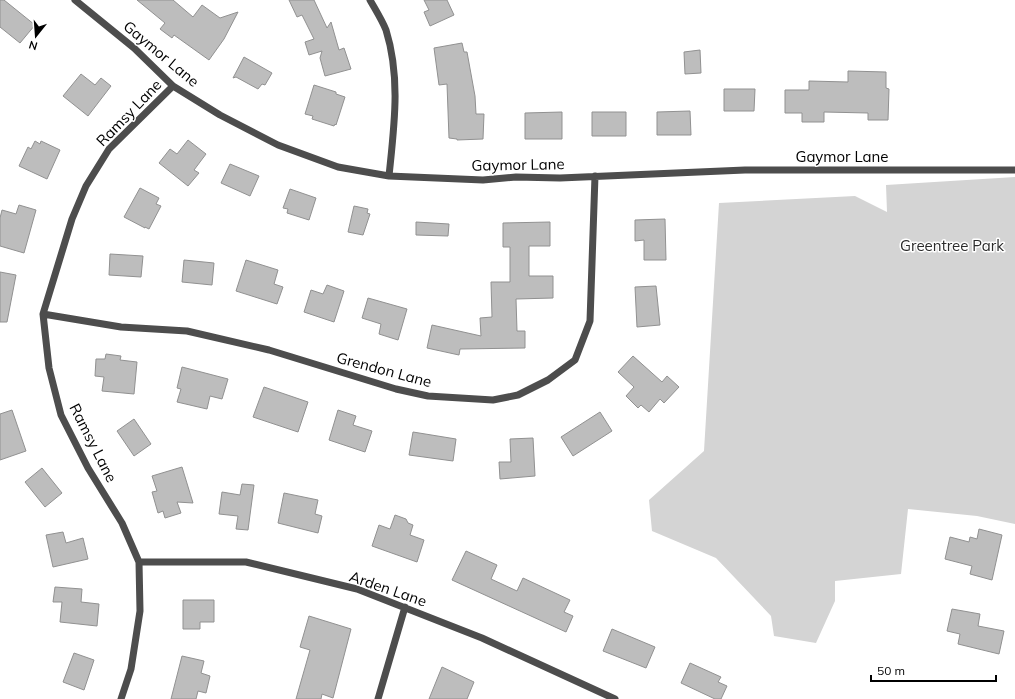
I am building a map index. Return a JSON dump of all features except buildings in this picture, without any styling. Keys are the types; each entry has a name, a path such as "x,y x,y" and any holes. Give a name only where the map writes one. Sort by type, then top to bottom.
{"street":[{"name":"Gaymor Lane","path":"75,0 134,48 173,86 220,115 278,145 338,167 389,176 483,180 516,177 560,178 745,170 1015,170"},
{"path":"370,0 385,29 394,67 396,110 389,176"},
{"name":"Ramsy Lane","path":"121,699 131,669 140,611 139,562 122,523 88,468 61,415 49,368 43,314 72,219 86,186 109,149 173,86"},
{"name":"Grendon Lane","path":"43,314 121,327 187,331 269,350 396,389 428,396 493,400 518,395 548,380 575,360 590,321 595,176"},
{"name":"Arden Lane","path":"139,562 246,562 357,589 482,638 615,699"},
{"path":"378,699 405,607"}],"green space":[{"name":"Greentree Park","path":"1015,177 1015,524 977,516 908,509 901,574 835,581 835,601 816,643 774,636 771,616 716,558 652,531 649,500 704,451 719,203 855,196 887,212 886,185"}]}
